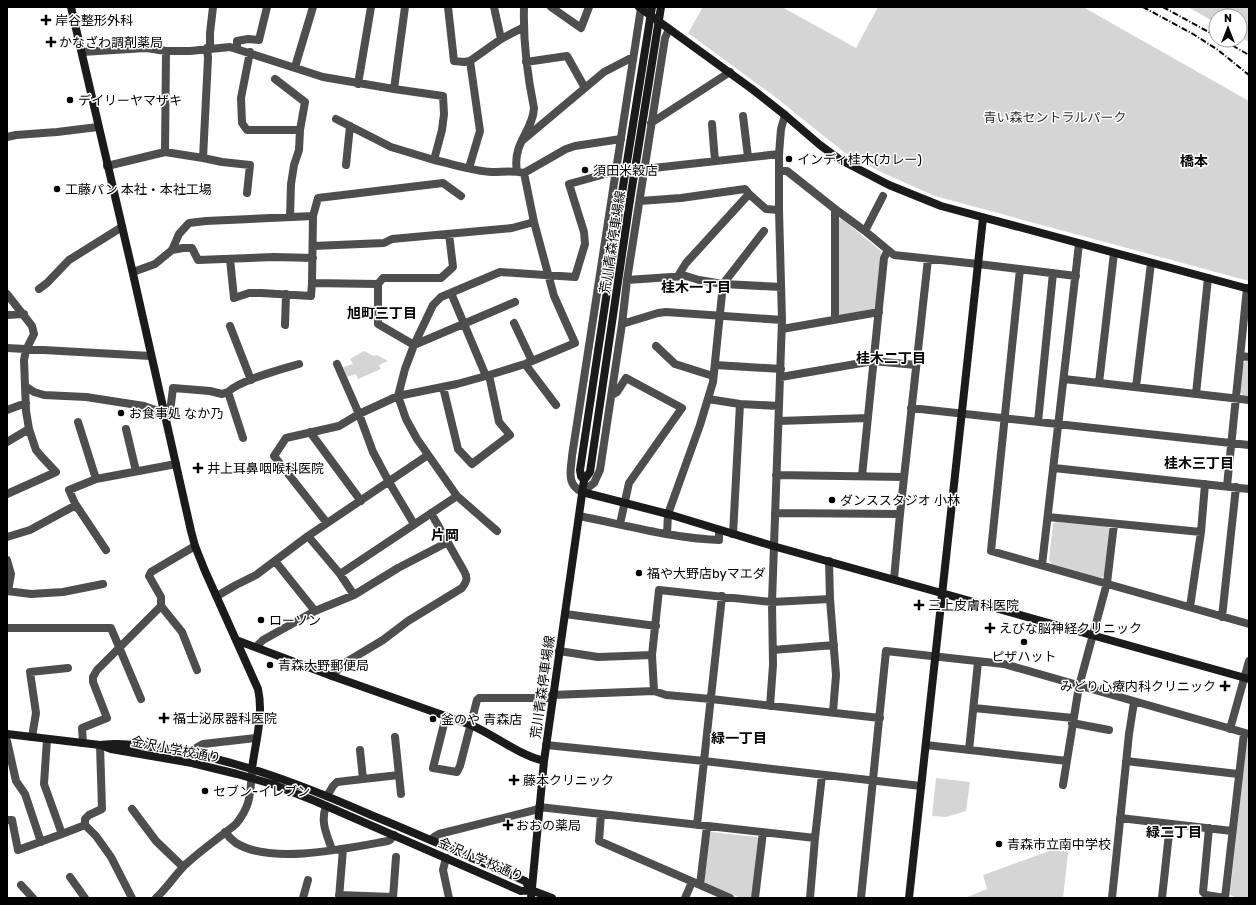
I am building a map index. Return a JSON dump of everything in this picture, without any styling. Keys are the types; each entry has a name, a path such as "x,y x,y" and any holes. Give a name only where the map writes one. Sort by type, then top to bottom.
{"street":[{"path":"71,7 195,546 255,684 260,699 260,719 256,738 247,809 236,824 183,867 156,898"},
{"path":"203,158 208,48 213,7"},
{"path":"237,48 237,41 248,39 259,40 267,7"},
{"path":"295,67 313,7"},
{"path":"358,84 371,7"},
{"path":"394,89 405,7"},
{"path":"448,7 454,61 470,61 501,39 524,27"},
{"path":"494,7 501,39"},
{"path":"327,523 274,456 286,438 339,426 359,414 398,396 443,387 487,375 528,362 575,343 554,296 520,172 517,155 520,143 534,114 526,62 524,7"},
{"path":"551,7 581,28 589,7"},
{"name":"荒川青森停車場線","path":"584,480 581,476 580,470 652,7"},
{"name":"荒川青森停車場線","path":"531,894 544,760 552,696 584,480 590,472 630,200 661,7"},
{"path":"1227,486 1248,289 941,206 860,171 839,159 820,145 785,115 730,72 640,8 570,475 572,484 576,489 582,492 668,514 774,546 1246,678"},
{"path":"582,492 594,483 600,470 651,123 665,38 669,29"},
{"path":"82,52 146,48 166,51 190,51 230,46 323,77 358,84 443,96 444,114 442,130 434,160"},
{"path":"165,152 166,51"},
{"path":"250,52 241,98 242,123 247,130 300,130"},
{"path":"526,62 567,56 585,88"},
{"path":"520,143 604,72 633,57"},
{"path":"469,168 480,131 470,61"},
{"path":"651,123 730,72"},
{"path":"275,79 305,102 300,130 299,150 294,165 291,184 290,217"},
{"path":"770,706 773,665 772,602 782,329 779,154 781,129 785,115"},
{"path":"743,116 748,157"},
{"path":"336,119 391,147 434,160 492,172 520,172 575,146 621,139"},
{"path":"712,124 715,161"},
{"path":"346,165 350,126"},
{"path":"7,137 98,127"},
{"path":"107,166 165,152 250,166 247,193"},
{"path":"644,169 779,154"},
{"path":"779,171 787,170 865,231 894,256 978,264 1076,276"},
{"path":"497,531 457,496 428,456 406,419 398,396 405,369 414,345 433,305 441,297 500,272 575,277 585,244 584,232 569,184 616,171"},
{"path":"230,259 234,298 249,293 311,296 313,216 318,198 443,183 461,196"},
{"path":"640,201 681,198 745,189 766,209 779,210"},
{"path":"678,276 686,264 749,194"},
{"path":"865,231 883,196"},
{"path":"835,209 836,319"},
{"path":"133,272 155,264 172,250 179,234 189,223 313,216"},
{"path":"909,898 983,218"},
{"path":"313,246 384,242 392,239 512,228 534,222"},
{"path":"39,289 47,283 69,260 122,227"},
{"path":"667,534 668,514 708,399 715,365 723,284 764,231"},
{"path":"414,345 378,324 378,284 383,278 441,278 453,267 449,234"},
{"path":"1042,565 1079,244"},
{"path":"172,250 192,248 198,260 274,257 313,258"},
{"path":"862,476 884,258 888,250"},
{"path":"1099,383 1114,253"},
{"path":"894,579 928,259"},
{"path":"1136,387 1151,263"},
{"path":"1020,269 991,551 1249,624"},
{"path":"1038,422 1053,273"},
{"path":"627,280 686,276 723,284 781,287"},
{"path":"1196,394 1208,278"},
{"path":"312,283 378,284"},
{"path":"443,387 458,449 472,464 510,435 499,422 487,375 451,293"},
{"path":"7,294 32,326 34,334 26,350 24,360 29,429 36,450 56,472 7,494"},
{"path":"285,325 286,294"},
{"path":"414,345 515,302"},
{"path":"782,329 879,312"},
{"path":"622,324 658,313 782,320"},
{"path":"7,315 24,314"},
{"path":"514,323 528,362 556,405"},
{"path":"230,326 251,380"},
{"path":"656,346 675,364 713,376"},
{"path":"7,348 151,356"},
{"path":"1240,356 1249,357"},
{"path":"715,365 781,373 873,362 916,365"},
{"path":"25,386 34,392 44,395 86,397 144,406 164,413 170,412 173,388 210,391 222,394 251,380 299,364"},
{"path":"337,364 359,414 373,452 414,524"},
{"path":"612,395 617,392 626,378 682,408 629,483 620,524"},
{"path":"1064,379 1249,400"},
{"path":"228,392 243,438"},
{"path":"708,399 740,404 779,406"},
{"path":"7,410 26,403"},
{"path":"732,534 740,404"},
{"path":"911,408 1249,445"},
{"path":"779,422 868,418"},
{"path":"78,422 96,479"},
{"path":"7,442 29,429"},
{"path":"126,429 136,472"},
{"path":"310,432 361,501"},
{"path":"217,596 256,575 308,536 428,456"},
{"path":"106,550 78,508 69,490 96,479 176,464"},
{"path":"1054,468 1249,489"},
{"path":"776,475 904,477"},
{"path":"1190,607 1201,532 1205,484"},
{"path":"1222,616 1236,487"},
{"path":"340,574 457,496"},
{"path":"7,537 30,530 76,505 78,508"},
{"path":"332,676 343,664 383,640 408,621 462,588 467,580 467,577 432,513"},
{"path":"775,513 900,514"},
{"path":"579,516 696,539 718,540 720,530"},
{"path":"1048,517 1201,532"},
{"path":"1063,785 1079,686 1107,583 1114,524"},
{"path":"308,536 340,574 354,595"},
{"path":"256,647 263,640 315,612 354,595 398,568 448,542"},
{"path":"83,743 82,728 107,718 93,682 93,677 97,670 160,606 161,597 149,576 151,572 195,546"},
{"path":"7,560 11,574 8,591 31,594 63,592 103,584"},
{"path":"275,561 315,612"},
{"path":"829,561 830,599 836,676 833,712"},
{"path":"654,691 652,655 659,590 772,602 830,599"},
{"path":"697,825 722,596"},
{"path":"160,606 182,632 197,670"},
{"path":"565,614 656,626"},
{"path":"7,628 111,628 141,699"},
{"path":"236,640 470,725 531,758 544,760"},
{"path":"773,650 834,645"},
{"path":"559,651 598,657 652,655"},
{"path":"861,898 886,651 1004,664 1246,733 1238,774 1225,898 1206,895 1203,893 1209,828"},
{"path":"1230,729 1246,678 1249,661"},
{"path":"969,750 978,662"},
{"path":"32,737 36,713 30,672 68,668"},
{"path":"446,716 433,768 456,772 460,766 470,725 477,700 479,698 654,691 666,695 880,718"},
{"path":"1112,898 1126,760 1134,702"},
{"path":"974,708 1073,721 1110,730"},
{"name":"金沢小学校通り","path":"7,734 101,745 137,745 187,752 252,769 327,796 524,881 531,894"},
{"path":"395,737 401,794"},
{"path":"187,752 202,744 256,738"},
{"path":"47,739 44,784 62,834"},
{"path":"7,741 16,781 25,794 41,842"},
{"path":"85,825 86,819 89,816 102,809 101,745"},
{"name":"金沢小学校通り","path":"101,745 111,749 176,760 252,778 326,806 531,894"},
{"path":"546,745 921,786"},
{"path":"926,745 1067,761"},
{"path":"360,750 363,779"},
{"path":"1126,760 1238,774"},
{"path":"327,796 337,782 399,775"},
{"path":"810,898 822,775"},
{"path":"326,806 323,813 323,819 332,850"},
{"path":"431,840 439,834 539,808 815,838"},
{"path":"132,809 156,841 183,867"},
{"path":"601,814 599,841 730,898"},
{"path":"1120,818 1232,831"},
{"path":"7,820 12,820 18,850 85,825"},
{"path":"1162,898 1170,824"},
{"path":"85,825 96,836 111,857 132,898"},
{"path":"700,885 706,826"},
{"path":"225,832 236,843 251,849 300,854 343,849 388,841 394,835"},
{"path":"755,898 763,832"},
{"path":"343,849 339,896 393,897 396,857"},
{"path":"446,858 443,870 449,898"},
{"path":"70,876 85,898"},
{"path":"303,898 308,880"},
{"path":"684,898 692,882"},
{"path":"21,885 33,898"},
{"path":"531,894 552,898"}],"green space":[{"name":"青い森セントラルパーク","path":"703,7 782,7 856,48 878,7 1083,7 1249,101 1249,281 935,196 883,173 845,153 774,96 688,33"},
{"path":"1188,7 1249,7 1249,42 1248,8 1208,8 1208,18"},
{"path":"842,219 881,251 877,307 840,315 838,313 838,221"},
{"path":"364,351 374,356 377,355 388,361 379,365 381,369 358,379 356,374 347,377 343,367 353,364 350,359"},
{"path":"1246,361 1249,361 1249,395 1243,395 1240,392 1243,364"},
{"path":"1056,522 1108,527 1110,530 1105,575 1101,578 1052,564 1049,560 1053,524"},
{"path":"1247,739 1249,740 1249,898 1241,898 1234,897 1230,894"},
{"path":"936,778 970,782 966,811 946,817 932,816"},
{"path":"711,832 757,837 759,839 752,898 741,898 707,884 704,881"},
{"path":"1069,844 1063,898 965,898 987,889 983,875"}],"railway":[{"path":"1143,7 1193,34 1218,50 1249,75"},
{"path":"1163,7 1208,32"},
{"path":"1237,48 1249,55"}],"place":[{"name":"岸谷整形外科","path":"46,20"},
{"name":"かなざわ調剤薬局","path":"51,42"},
{"name":"デイリーヤマザキ","path":"70,100"},
{"name":"インディ桂木(カレー)","path":"789,159"},
{"name":"須田米穀店","path":"585,170"},
{"name":"工藤パン 本社・本社工場","path":"57,189"},
{"name":"お食事処 なか乃","path":"121,413"},
{"name":"井上耳鼻咽喉科医院","path":"198,468"},
{"name":"ダンススタジオ 小林","path":"832,500"},
{"name":"福や大野店byマエダ","path":"639,573"},
{"name":"三上皮膚科医院","path":"919,605"},
{"name":"ローソン","path":"261,620"},
{"name":"えびな脳神経クリニック","path":"990,628"},
{"name":"ピザハット","path":"1024,642"},
{"name":"青森大野郵便局","path":"270,665"},
{"name":"みどり心療内科クリニック","path":"1225,686"},
{"name":"福士泌尿器科医院","path":"164,718"},
{"name":"釜のや 青森店","path":"433,719"},
{"name":"藤本クリニック","path":"514,780"},
{"name":"セブン-イレブン","path":"205,791"},
{"name":"おおの薬局","path":"508,825"},
{"name":"青森市立南中学校","path":"999,844"}],"district":[{"name":"橋本","path":"1194,161"},
{"name":"桂木一丁目","path":"696,287"},
{"name":"旭町三丁目","path":"382,313"},
{"name":"桂木二丁目","path":"891,358"},
{"name":"桂木三丁目","path":"1199,463"},
{"name":"片岡","path":"445,535"},
{"name":"緑一丁目","path":"739,738"},
{"name":"緑二丁目","path":"1174,832"}]}
